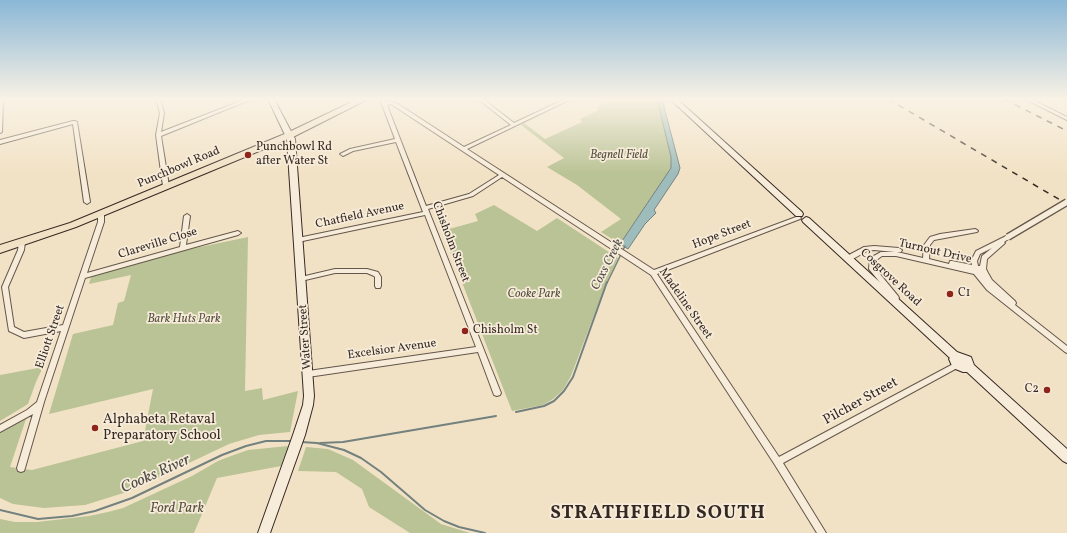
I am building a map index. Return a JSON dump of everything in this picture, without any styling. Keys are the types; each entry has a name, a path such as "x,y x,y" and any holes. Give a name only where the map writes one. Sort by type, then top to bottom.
{"main road":[{"path":"285,124 290,134"},
{"name":"Punchbowl Road","path":"0,249 59,231 101,214 290,134 309,124"},
{"name":"Cosgrove Road","path":"699,124 906,310 957,361 965,358 969,367 1067,457"},
{"name":"Water Street","path":"264,533 299,435 308,405 308,374 290,134"}],"street":[{"path":"0,142 68,124"},
{"path":"75,124 87,202"},
{"path":"160,124 158,134 166,186"},
{"path":"158,134 185,124"},
{"name":"Chisholm Street","path":"392,124 497,393"},
{"name":"Madeline Street","path":"425,124 653,273 778,462 822,533"},
{"path":"463,149 514,125"},
{"path":"0,132 0,146"},
{"path":"343,154 352,150 398,140"},
{"name":"Chatfield Avenue","path":"298,240 426,210 471,194 502,175"},
{"path":"1067,202 1008,237 980,251 975,258 976,270 989,288 1067,350"},
{"name":"Elliott Street","path":"21,468 40,402 84,276 101,222 101,214"},
{"path":"183,248 187,216"},
{"name":"Hope Street","path":"653,273 801,217"},
{"path":"926,259 927,245 932,238 975,231"},
{"name":"Clareville Close","path":"84,276 238,233"},
{"path":"1008,237 984,258 984,272 1021,312"},
{"path":"22,242 21,250 5,287 11,330 24,335 66,327"},
{"name":"Turnout Drive","path":"849,258 866,250 879,248 984,272"},
{"name":"Turnout Drive","path":"906,310 874,272 872,260 877,256 887,253 926,259"},
{"path":"301,279 335,271 367,271 376,274 378,277 378,286"},
{"name":"Excelsior Avenue","path":"308,374 479,348"},
{"name":"Pilcher Street","path":"778,462 957,361"},
{"path":"0,428 30,412 40,402"}],"green space":[{"name":"Begnell Field","path":"525,124 545,139 578,124 663,124 671,157 671,168 620,244 601,232 621,219 577,185 547,167 564,158 521,125"},
{"name":"Cooke Park","path":"494,205 537,231 557,218 618,258 605,286 571,376 563,390 543,405 512,411 442,231 478,221 475,214"},
{"name":"Bark Huts Park","path":"248,237 245,391 262,388 263,400 298,391 290,432 259,435 229,444 130,491 85,505 44,508 13,504 0,498 0,433 26,419 10,467 32,470 143,441 153,389 49,414 73,334 113,325 118,303 124,301 131,275 89,284 91,277 186,250"},
{"path":"43,367 28,404 0,421 0,375"},
{"name":"Ford Park","path":"288,446 281,466 217,478 194,533 0,533 0,519 15,522 37,522 89,516 108,512 123,508 231,456 248,450"},
{"path":"306,447 328,449 353,460 441,524 470,533 410,533 369,507 362,489 336,472 298,471"}],"water":[{"path":"663,124 668,124 680,168 678,174 654,210 656,213 645,224 628,249 620,244 671,168 671,157"}],"waterway":[{"name":"Coxs Creek","path":"607,283 625,246"},
{"name":"Coxs Creek","path":"516,412 544,406 554,401 564,391 573,377 607,282"},
{"name":"Coxs Creek","path":"320,443 343,442 496,416"},
{"name":"Cooks River","path":"0,510 38,519 72,516 95,511 132,498 222,455 246,446 266,441 291,441"},
{"name":"Cooks River","path":"301,442 317,443 344,450 361,458 381,472 425,510 444,521 459,527 485,533"}],"railway":[{"path":"930,124 1067,204"},
{"path":"1053,124 1067,131"}],"place":[{"name":"Punchbowl Rd after Water St","path":"248,155"},
{"name":"C1","path":"950,294"},
{"name":"Chisholm St","path":"465,331"},
{"name":"C2","path":"1047,390"},
{"name":"Alphabeta Retaval Preparatory School","path":"95,428"}],"district":[{"name":"STRATHFIELD SOUTH","path":"658,515"}]}
